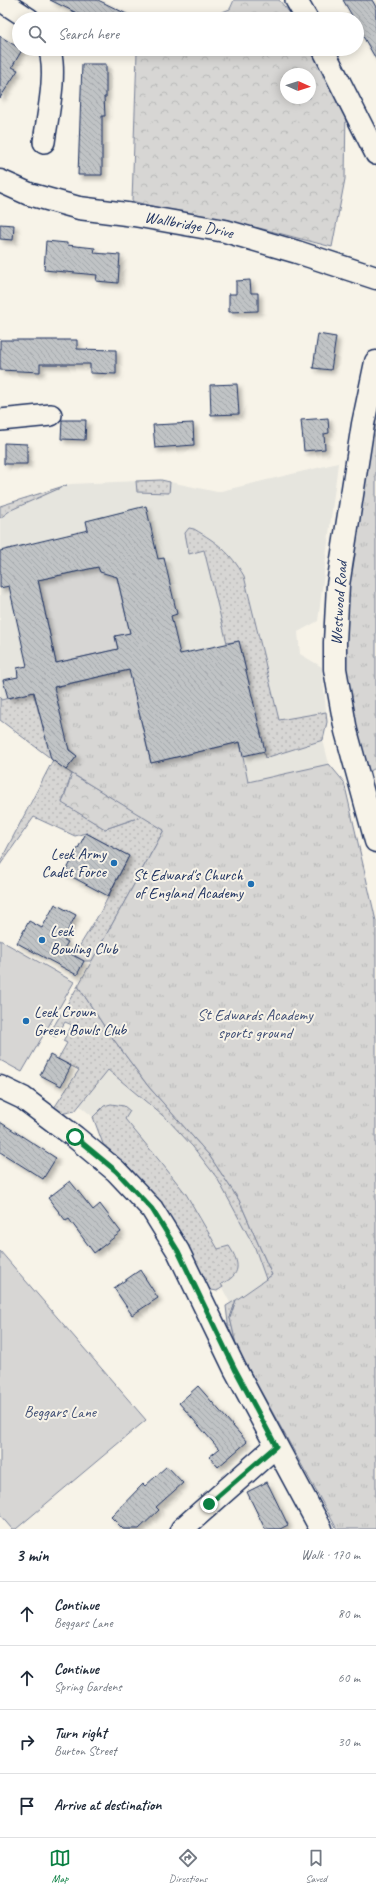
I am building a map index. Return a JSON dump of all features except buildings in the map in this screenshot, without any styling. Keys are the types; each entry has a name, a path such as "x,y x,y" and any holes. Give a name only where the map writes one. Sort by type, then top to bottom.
{"street":[{"path":"0,0 18,12"},
{"path":"296,0 303,12"},
{"path":"44,142 52,81 52,56"},
{"path":"327,56 376,154"},
{"name":"Wallbridge Drive","path":"0,181 28,194 78,208 134,215 225,231 297,252 376,278"},
{"name":"Westwood Road","path":"376,362 363,424 338,585 335,625 335,669 346,731 376,841"},
{"path":"0,420 51,415"},
{"path":"0,1088 23,1098 75,1137 116,1171 152,1209 178,1251 205,1304 235,1369 321,1529"},
{"path":"182,1529 276,1446"}],"shaded area":[{"name":"St Edward's Church of England Academy","path":"338,463 318,621 298,632 300,654 322,667 327,722 323,740 329,764 344,782 376,921 376,1256 233,1308 220,1284 131,1169 103,1144 93,1117 79,1105 75,1111 54,1108 106,1029 78,986 164,830 66,770 0,720 0,506 70,484 161,480 217,492"}],"green space":[{"path":"234,0 279,0 289,12 222,12 230,9"},
{"path":"137,56 319,56 346,106 345,179 332,247 259,228 186,215 132,201"},
{"path":"376,366 376,768 368,772 335,642"},
{"path":"161,480 170,482 169,493 137,492 136,481"},
{"path":"67,485 11,510 0,518 0,506"},
{"path":"189,528 194,529 223,549 234,560 244,576 279,720 326,712 327,722 323,740 265,758 239,641 227,643 204,550 189,554 185,533"},
{"path":"98,567 100,572 116,573 130,633 115,637 118,649 56,663 38,580"},
{"name":"St Edwards Academy sports ground","path":"138,668 134,692 151,763 240,742 248,782 329,764 344,782 376,921 376,1529 337,1529 237,1348 230,1318 236,1300 272,1275 239,1200 209,1155 148,1086 106,1029 78,986 164,830 66,770 77,756 62,743 50,727 40,710 33,692"},
{"path":"33,692 53,760 0,720 0,696 1,700"},
{"path":"53,760 72,774 62,802 105,829 143,816 164,830 92,961 84,961 74,955 101,911 129,856 86,833 75,836 34,817 0,865 0,862"},
{"path":"72,774 143,816 105,829 62,803"},
{"name":"Leek Crown Green Bowls Club","path":"0,940 74,982 22,1072 0,1060"},
{"path":"78,986 106,1029 148,1086 209,1155 239,1200 272,1275 266,1279 255,1248 217,1178 193,1147 168,1120 108,1070 75,1111 60,1114 54,1108 79,1070 58,1059 67,1043 63,1041 72,1025 65,1022 56,1037 49,1034"},
{"path":"111,1104 124,1106 130,1111 125,1119 186,1194 218,1249 229,1246 233,1252 237,1263 236,1273 233,1277 221,1284 223,1287 217,1291 206,1289 156,1201 131,1169 103,1144 93,1117 104,1106"},
{"name":"Beggars Lane","path":"0,1251 146,1420 16,1529 12,1529 0,1515"},
{"path":"236,1300 230,1318 237,1348 229,1332 226,1306"}],"place":[{"name":"Leek Army Cadet Force","path":"114,863"},
{"name":"St Edward's Church of England Academy","path":"251,884"},
{"name":"Leek Bowling Club","path":"42,940"},
{"name":"Leek Crown Green Bowls Club","path":"26,1021"}],"route":[{"path":"75,1137 116,1171 152,1209 178,1251 205,1304 235,1369 276,1446 209,1504"}]}
